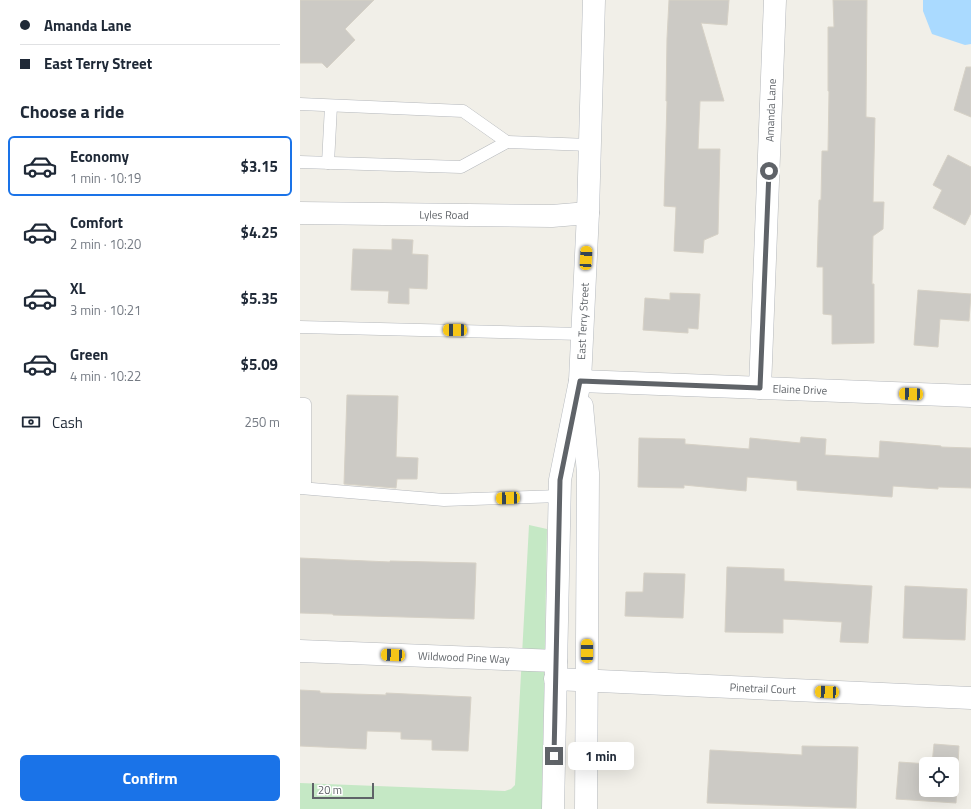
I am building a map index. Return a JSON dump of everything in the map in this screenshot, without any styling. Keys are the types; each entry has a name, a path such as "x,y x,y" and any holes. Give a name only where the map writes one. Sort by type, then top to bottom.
{"street":[{"name":"East Terry Street","path":"553,809 560,480 580,381 588,213 594,0"},
{"name":"Amanda Lane","path":"760,388 776,0"},
{"name":"Lyles Road","path":"300,214 552,216 588,213"},
{"name":"Elaine Drive","path":"580,381 971,396"},
{"path":"580,381 588,473 586,809"},
{"name":"Wildwood Pine Way","path":"300,651 556,670"},
{"name":"Pinetrail Court","path":"556,670 586,681 971,698"}],"lane":[{"path":"300,104 463,111 507,142"},
{"path":"328,163 331,106"},
{"path":"300,162 461,167 507,142 590,145"},
{"path":"300,327 582,334"},
{"path":"300,404 306,404 302,488 444,500 560,496"}],"green space":[{"path":"529,525 547,529 542,809 300,809 300,783 505,791 511,789 515,785"}],"water":[{"path":"923,0 971,0 971,44 965,45 932,34 923,11"}],"building":[{"path":"300,0 374,0 345,29 355,40 327,68 322,63 300,63"},
{"path":"669,0 729,0 727,25 701,23 724,101 700,101 698,149 720,149 718,234 704,240 703,253 674,251 676,207 664,206"},
{"path":"833,0 867,0 866,117 875,118 873,202 884,202 883,229 873,236 872,284 874,284 874,343 832,344 832,315 823,314 823,267 817,267 822,151 828,151 828,27 834,27"},
{"path":"966,67 971,67 971,117 954,110"},
{"path":"948,155 971,167 971,213 965,225 933,208 942,190 933,185"},
{"path":"392,239 413,240 412,254 428,255 427,289 409,288 409,304 388,303 389,291 351,290 353,249 392,250"},
{"path":"918,290 971,294 969,321 940,319 938,347 914,345"},
{"path":"670,293 700,294 698,329 688,328 688,333 643,330 645,298 670,300"},
{"path":"347,395 398,396 396,457 418,458 417,479 397,479 396,488 344,484"},
{"path":"801,437 826,439 825,455 879,458 880,441 941,447 971,448 971,488 938,487 938,489 893,486 892,497 797,490 797,481 747,477 746,491 684,485 684,488 638,487 639,438 685,439 685,444 749,449 750,438 800,443"},
{"path":"300,558 390,562 476,563 474,619 300,613"},
{"path":"727,567 784,569 784,581 872,586 868,643 840,642 842,622 783,619 783,633 725,632"},
{"path":"644,573 685,574 683,618 625,616 626,592 643,592"},
{"path":"905,586 967,589 965,640 903,638"},
{"path":"300,690 320,691 320,693 386,695 386,693 471,697 468,751 432,750 432,740 401,739 401,732 367,731 366,749 300,746"},
{"path":"934,744 959,746 958,757 933,757"},
{"path":"802,746 858,747 856,808 707,803 710,750 802,755"},
{"path":"899,762 919,763 919,797 956,797 956,803 896,799"}],"route":[{"path":"554,756 560,480 580,381 760,388 769,171"}]}
